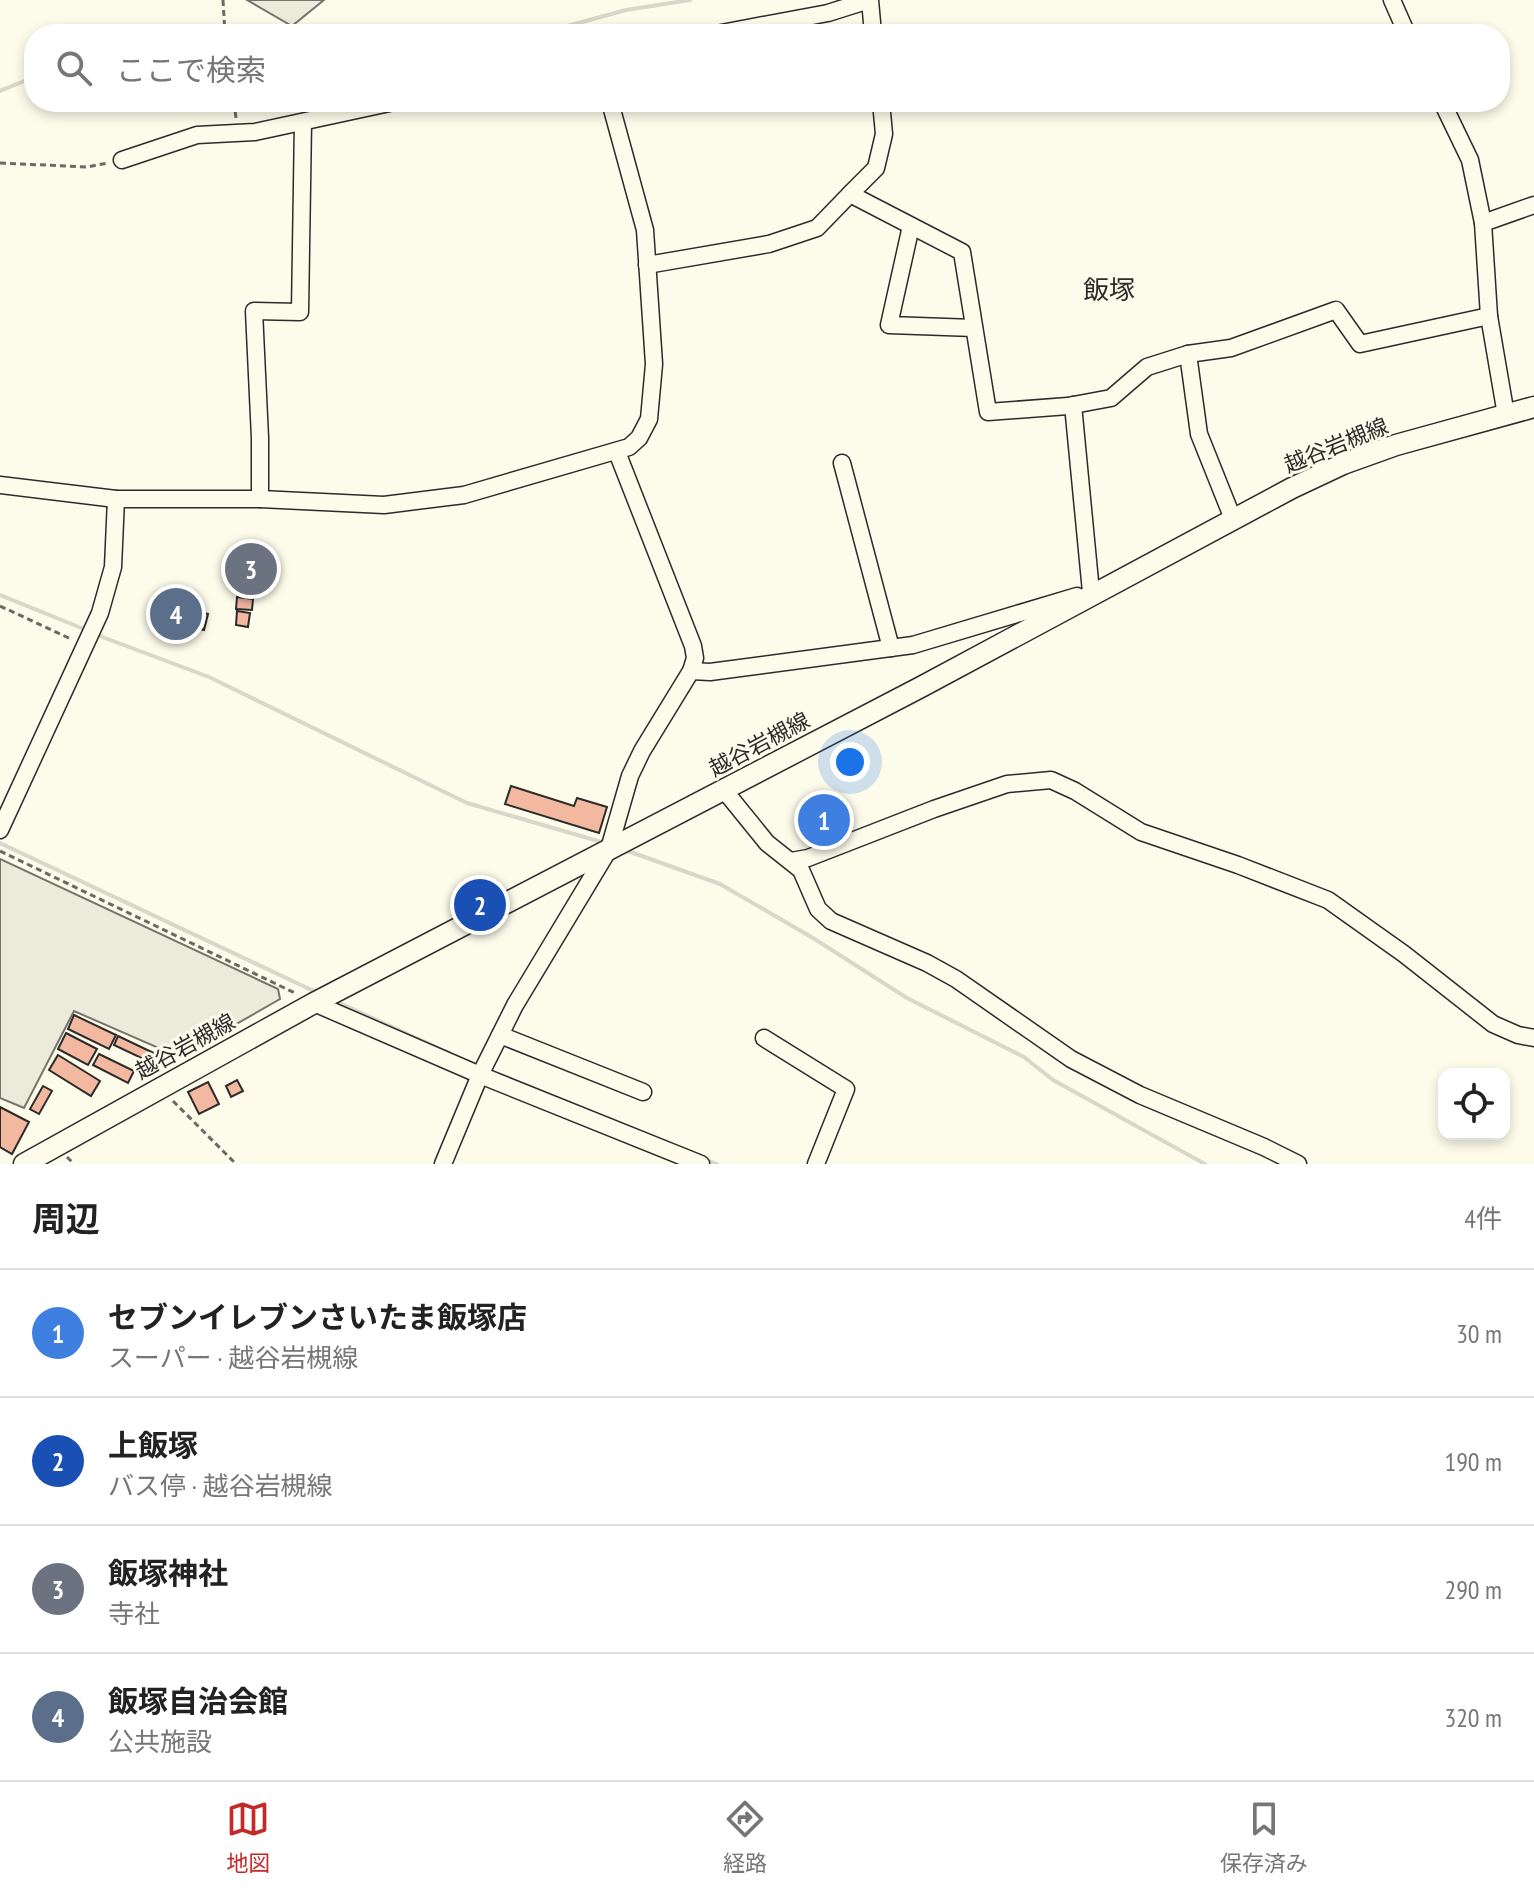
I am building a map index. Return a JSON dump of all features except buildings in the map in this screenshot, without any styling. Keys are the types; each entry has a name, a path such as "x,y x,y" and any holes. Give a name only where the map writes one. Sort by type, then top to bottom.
{"main road":[{"name":"越谷岩槻線","path":"24,1164 314,1003 724,790 1233,519 1343,464 1396,445 1534,407"}],"street":[{"path":"769,24 828,13 869,0 872,24"},
{"path":"1392,0 1403,24"},
{"path":"122,160 197,135 255,132 348,112"},
{"path":"0,485 116,499 260,499 384,505 464,495 629,447 639,438 649,419 654,364 645,230 613,112"},
{"path":"647,265 769,244 817,228 876,168 884,134 882,112"},
{"path":"1447,112 1470,160 1483,223 1489,316 1506,415"},
{"path":"260,499 254,311 300,312 303,122"},
{"path":"850,194 962,252 988,412 1073,405 1111,398 1147,367 1188,354 1231,348 1336,310 1360,344 1489,316"},
{"path":"1483,223 1534,205"},
{"path":"911,226 889,325 974,328"},
{"path":"1188,354 1199,434 1233,519"},
{"path":"691,671 710,672 913,645 1096,591 1073,405"},
{"path":"443,1164 480,1075 515,1005 609,849 630,776 691,671 695,658 617,452"},
{"path":"842,463 891,648"},
{"path":"0,830 100,613 113,567 116,499"},
{"path":"791,861 808,858 1007,784 1051,780 1075,791 1141,832 1328,900 1404,954 1493,1024 1534,1038"},
{"path":"724,790 767,843 801,870 818,909 831,921 956,979 1071,1059 1126,1088 1298,1164"},
{"path":"314,1003 670,1158 701,1164"},
{"path":"500,1035 643,1092"},
{"path":"764,1038 846,1089 816,1164"}],"path":[{"path":"223,0 224,24"},
{"path":"0,163 87,167 122,160"},
{"path":"0,606 85,646"},
{"path":"0,851 314,1003"},
{"path":"159,1087 236,1164"}],"shaded area":[{"path":"247,0 324,0 294,24 289,24"},
{"path":"0,859 278,989 280,999 179,1057 74,1011 24,1108 0,1098"}],"waterway":[{"path":"575,24 626,10 690,0"},
{"path":"0,91 24,81"},
{"path":"0,595 89,631"},
{"path":"97,635 209,677 467,803 605,843"},
{"path":"0,843 318,993"},
{"path":"625,850 720,884 907,998 1024,1057 1053,1080 1205,1164"},
{"path":"333,1000 449,1053"},
{"path":"704,1159 717,1164"}],"place":[{"name":"飯塚神社","path":"251,569"},
{"name":"飯塚自治会館","path":"176,614"},
{"name":"セブンイレブンさいたま飯塚店","path":"824,820"},
{"name":"上飯塚","path":"480,905"}],"district":[{"name":"飯塚","path":"1109,289"}]}
